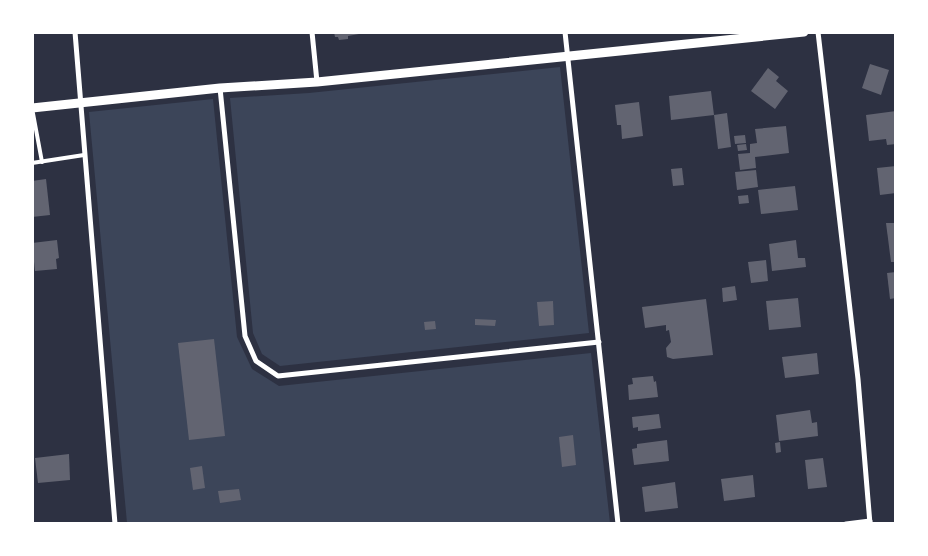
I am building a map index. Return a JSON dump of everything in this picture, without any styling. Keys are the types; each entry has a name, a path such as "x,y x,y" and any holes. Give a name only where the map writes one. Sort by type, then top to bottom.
{"street":[{"path":"75,32 115,524"},
{"path":"312,32 317,82"},
{"path":"565,32 618,524"},
{"path":"32,108 220,88 317,82 804,32"},
{"path":"818,32 858,379 870,522 846,524"},
{"path":"220,88 245,336 256,361 278,376 598,342"}],"lane":[{"path":"32,108 42,162"},
{"path":"32,163 84,155"}],"shaded area":[{"path":"560,67 589,333 280,366 262,354 253,333 230,98 309,93"},
{"path":"213,99 237,337 252,369 279,386 591,353 610,523 127,523 89,112"}],"building":[{"path":"334,32 359,32 359,34 348,36 348,39 339,40 338,37 335,37"},
{"path":"870,64 889,70 881,95 862,88"},
{"path":"768,68 779,77 776,81 788,91 775,109 751,91"},
{"path":"711,91 714,115 671,120 669,96"},
{"path":"639,102 643,136 622,139 621,125 617,125 615,105"},
{"path":"896,111 896,144 887,145 886,139 869,141 866,115"},
{"path":"727,113 731,147 718,149 714,115"},
{"path":"786,126 789,153 755,157 756,168 740,170 738,154 750,153 750,144 757,143 755,129"},
{"path":"745,135 746,143 735,144 734,136"},
{"path":"746,144 747,150 738,151 737,145"},
{"path":"896,166 896,193 880,195 877,168"},
{"path":"682,168 684,185 673,186 671,169"},
{"path":"756,170 758,187 737,190 735,172"},
{"path":"46,179 50,215 32,217 32,181"},
{"path":"795,186 798,210 761,214 758,190"},
{"path":"748,195 749,203 739,204 738,196"},
{"path":"886,223 896,223 896,262 891,262"},
{"path":"57,240 59,258 56,259 57,269 35,271 32,243"},
{"path":"796,240 798,258 805,258 806,267 772,271 769,244"},
{"path":"766,260 768,281 751,283 748,262"},
{"path":"896,272 896,298 890,299 887,273"},
{"path":"735,286 737,300 723,302 722,288"},
{"path":"798,298 801,327 769,330 766,301"},
{"path":"706,299 713,355 673,359 667,357 666,348 671,342 669,330 666,331 666,325 645,328 642,307"},
{"path":"553,301 554,325 539,326 537,302"},
{"path":"475,319 496,320 495,326 475,325"},
{"path":"435,321 436,329 425,330 424,322"},
{"path":"214,339 225,436 189,440 178,343"},
{"path":"817,353 819,374 785,378 782,357"},
{"path":"653,376 654,382 656,381 658,397 629,400 628,385 633,384 632,378"},
{"path":"810,410 812,423 817,422 818,436 779,441 776,415"},
{"path":"659,414 661,428 638,431 638,427 633,428 632,417"},
{"path":"573,435 576,465 562,467 559,437"},
{"path":"667,440 669,461 634,465 632,449 637,448 637,444"},
{"path":"780,442 781,452 776,453 775,443"},
{"path":"69,454 70,480 38,483 35,458"},
{"path":"823,458 827,487 808,489 805,460"},
{"path":"202,466 205,488 193,490 190,468"},
{"path":"753,475 755,497 724,501 721,479"},
{"path":"675,482 678,508 645,512 642,487"},
{"path":"239,489 241,500 220,503 218,491"}]}
